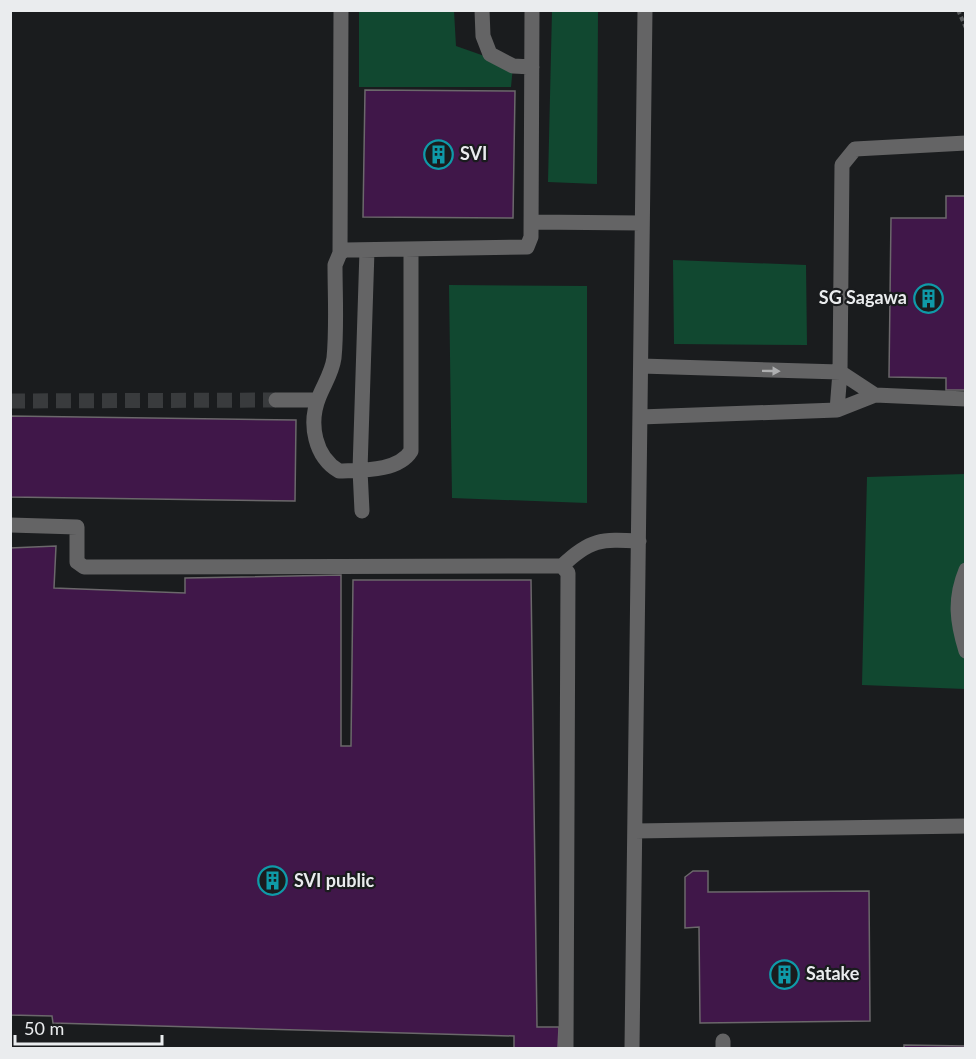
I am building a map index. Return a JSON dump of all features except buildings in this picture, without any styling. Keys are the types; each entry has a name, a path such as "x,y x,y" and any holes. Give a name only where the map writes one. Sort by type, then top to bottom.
{"street":[{"path":"342,10 340,253 335,265 334,359 330,376 317,400 314,418 316,441 321,456 339,471 396,464 406,459 411,451 411,250"},
{"path":"483,10 483,36 490,54 513,66 532,66"},
{"path":"340,253 345,250 518,249 527,246 531,237 532,10"},
{"path":"632,1048 635,831 634,541 640,417 640,223 645,10"},
{"path":"837,410 840,372 842,165 855,149 966,143"},
{"path":"531,222 640,223"},
{"path":"362,511 360,470 366,250"},
{"path":"641,366 671,369 840,372 875,395"},
{"path":"640,417 837,410 875,395 966,399"},
{"path":"276,400 317,400"},
{"path":"10,525 77,527 77,562 84,567 562,566 581,548 597,542 634,541"},
{"path":"562,566 567,573 566,1048"},
{"path":"966,570 960,584 957,608 966,651"},
{"path":"635,831 966,826"}],"path":[{"path":"958,10 966,28"}],"green space":[{"path":"359,11 454,11 456,46 513,66 511,87 359,87"},
{"path":"552,11 598,11 597,184 548,182"},
{"path":"673,260 806,265 807,345 674,344"},
{"path":"449,285 587,286 587,503 452,498"},
{"path":"965,474 965,689 862,685 867,477"}],"tunnel":[{"path":"10,401 276,400"}],"place":[{"name":"SVI","path":"439,154"},
{"name":"SG Sagawa","path":"928,298"},
{"name":"SVI public","path":"273,881"},
{"name":"Satake","path":"785,974"}]}
